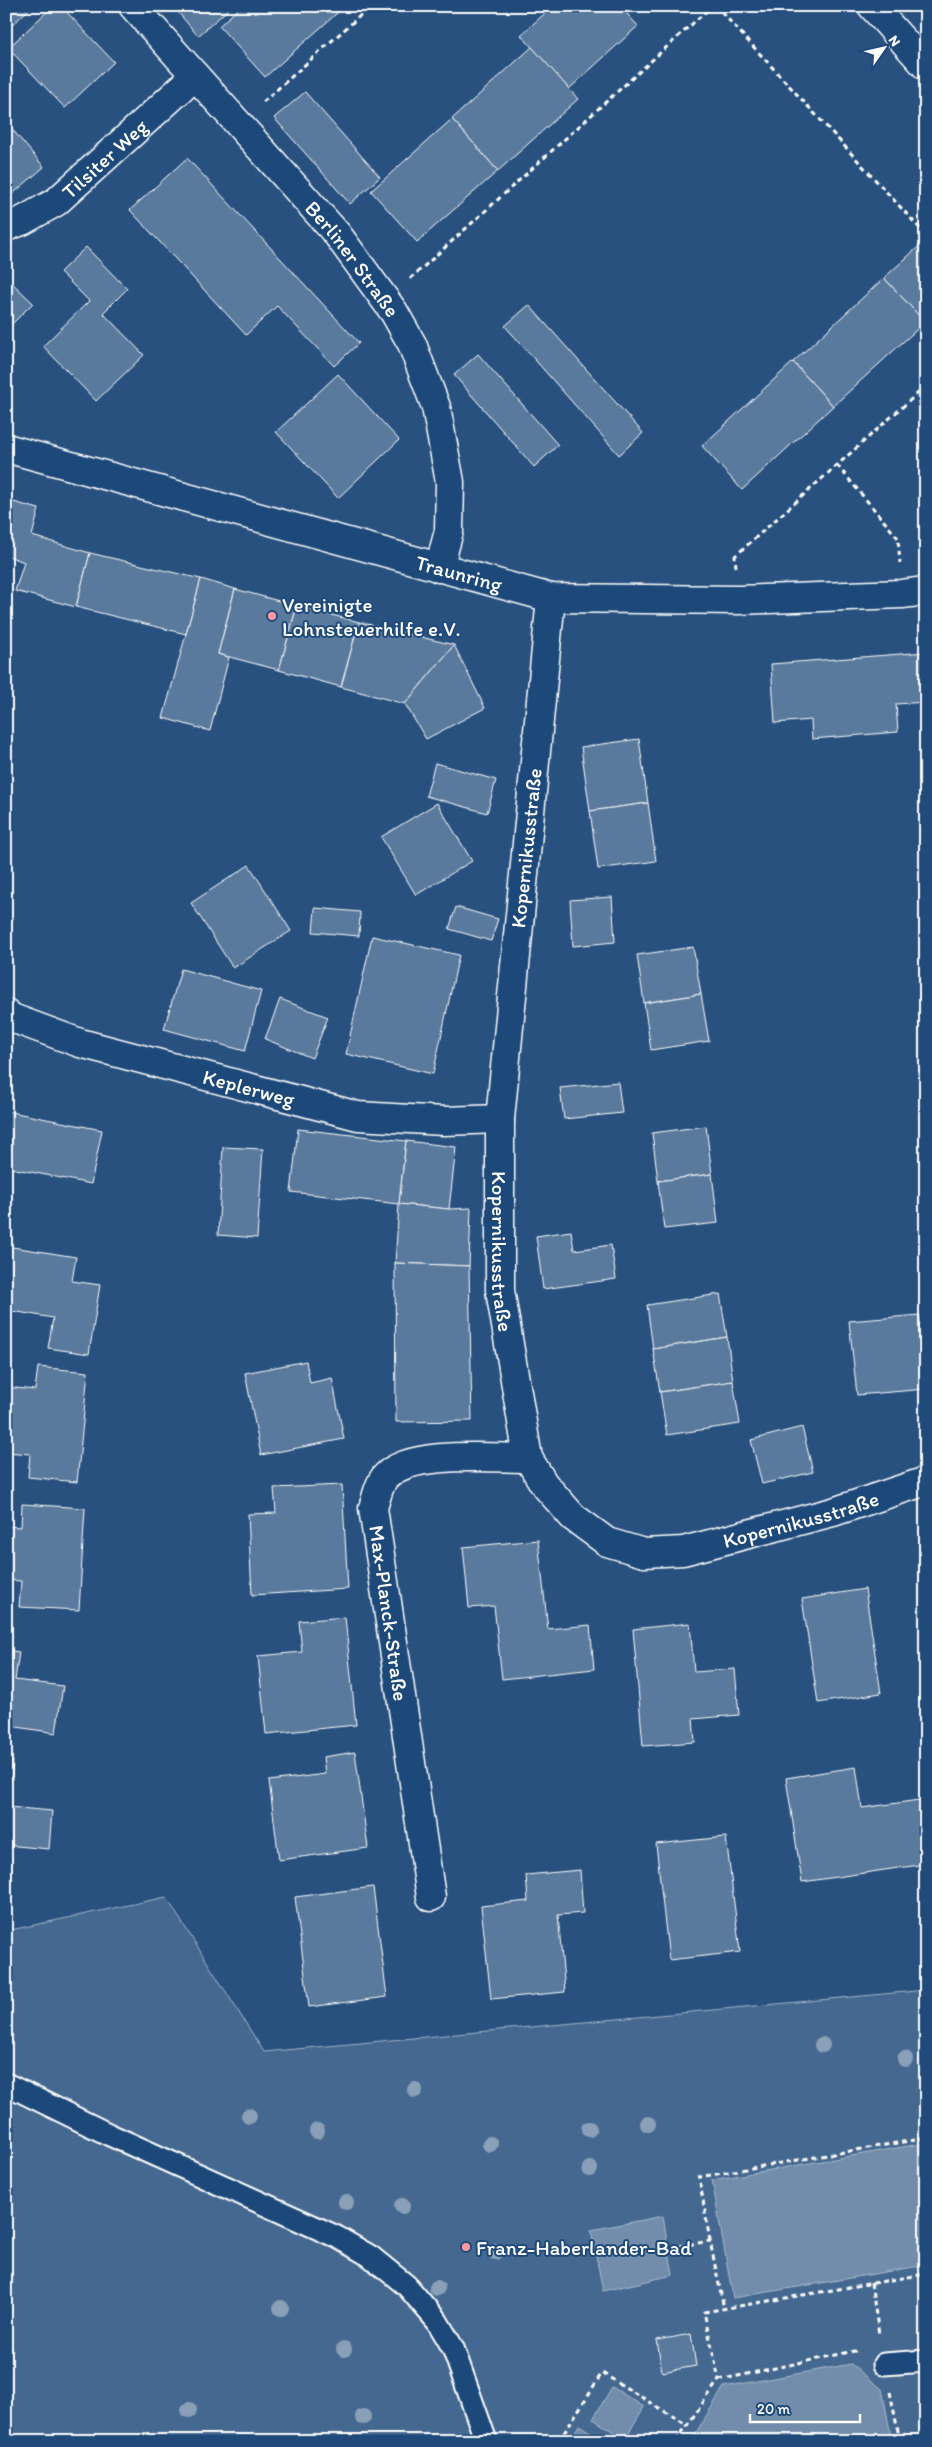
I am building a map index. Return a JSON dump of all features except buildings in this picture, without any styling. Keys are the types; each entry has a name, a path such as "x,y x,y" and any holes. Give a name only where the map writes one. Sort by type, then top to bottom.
{"street":[{"name":"Berliner Straße","path":"133,6 337,234 386,300 412,344 438,416 450,482 449,531 439,568"},
{"path":"872,6 926,66"},
{"name":"Tilsiter Weg","path":"6,227 22,221 56,202 195,76"},
{"name":"Traunring","path":"6,448 551,598 739,600 914,592"},
{"name":"Kopernikusstraße","path":"551,598 500,1119 500,1290 528,1458 544,1484 573,1517 607,1542 644,1553 683,1552 833,1512 926,1481"},
{"name":"Keplerweg","path":"8,1019 80,1043 358,1116 444,1121 500,1119"},
{"name":"Max-Planck-Straße","path":"431,1897 373,1508 384,1477 401,1464 423,1459 528,1458"}],"lane":[{"path":"6,2084 110,2135 337,2237 370,2256 407,2286 437,2322 453,2348 486,2441"},
{"path":"884,2364 926,2361"}],"path":[{"path":"238,124 371,6"},
{"path":"386,300 714,6 926,235"},
{"path":"739,600 735,556 926,386"},
{"path":"837,465 898,538 914,592"},
{"path":"724,2309 699,2177 926,2138"},
{"path":"680,2246 710,2241"},
{"path":"719,2380 704,2312 926,2274"},
{"path":"676,2441 719,2380 862,2349"},
{"path":"559,2441 602,2373 687,2425"}],"shaded area":[{"name":"Franz-Haberlander-Bad","path":"166,1897 264,2052 926,1990 926,2441 6,2441 6,1931"},
{"path":"926,2143 926,2265 733,2298 712,2180"},
{"path":"663,2216 673,2275 603,2291 591,2230"},
{"path":"851,2364 882,2389 892,2441 691,2441 724,2387"},
{"path":"612,2387 644,2407 625,2439 593,2419"},
{"path":"579,2425 605,2441 570,2441"}],"place":[{"name":"Vereinigte Lohnsteuerhilfe e.V.","path":"272,616"},
{"name":"Franz-Haberlander-Bad","path":"466,2247"}]}
